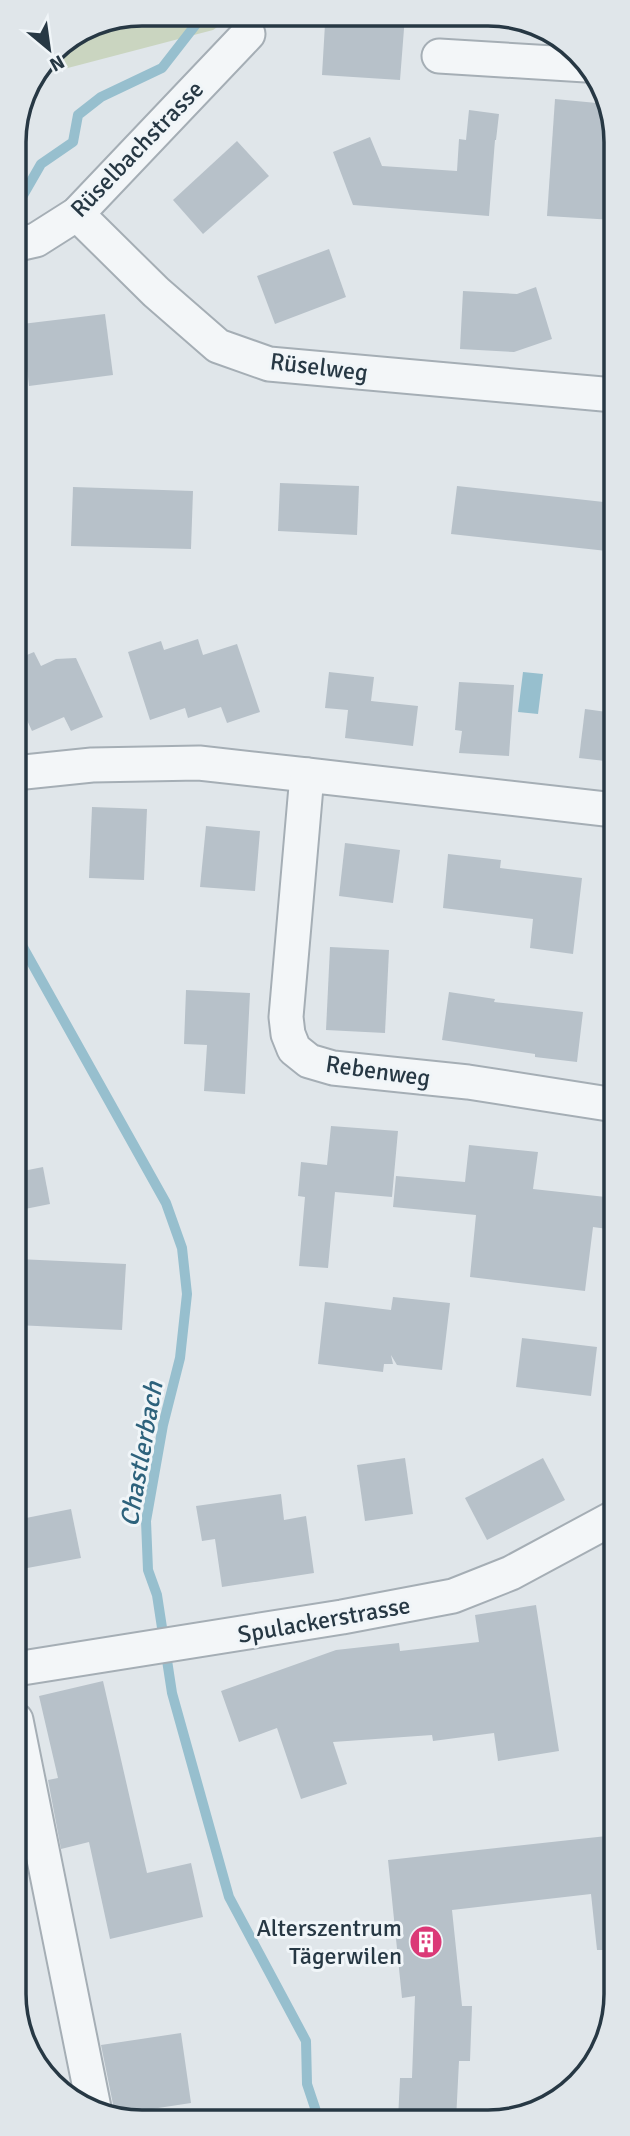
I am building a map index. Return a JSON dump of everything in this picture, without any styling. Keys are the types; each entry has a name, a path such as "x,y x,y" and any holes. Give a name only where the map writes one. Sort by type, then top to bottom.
{"street":[{"name":"Rüselbachstrasse","path":"26,242 36,240 77,214 248,34"},
{"path":"439,56 574,64"},
{"name":"Rüselweg","path":"77,214 156,292 218,346 269,364 604,394"},
{"path":"26,773 92,765 199,763 604,809"},
{"name":"Rebenweg","path":"307,775 286,1017 288,1034 294,1049 309,1061 333,1068 468,1082 604,1103"},
{"name":"Spulackerstrasse","path":"26,1667 188,1643 453,1596 511,1573 604,1523"},
{"path":"26,1771 90,2097"}],"green space":[{"path":"219,26 213,30 84,64 84,42 119,28"}],"water":[{"path":"523,672 543,674 538,714 518,712"}],"building":[{"path":"325,26 404,26 400,80 322,75"},
{"path":"555,99 597,103 604,142 604,219 547,216"},
{"path":"469,110 499,114 489,216 353,205 333,152 370,137 382,166 457,171 459,139 466,140"},
{"path":"237,141 269,176 203,234 173,200"},
{"path":"329,249 346,297 275,324 257,276"},
{"path":"536,287 552,339 514,352 460,349 463,291 517,294"},
{"path":"105,314 113,375 29,386 26,324"},
{"path":"280,483 359,486 357,535 278,531"},
{"path":"457,486 604,502 604,551 451,534"},
{"path":"73,487 193,491 191,549 71,546"},
{"path":"198,639 203,655 237,644 260,712 227,723 221,707 188,718 185,708 150,720 128,652 161,641 164,650"},
{"path":"34,652 41,666 56,659 76,658 103,717 71,731 64,717 32,731 26,718 26,655"},
{"path":"329,672 374,677 371,701 418,706 413,746 345,738 348,710 325,708"},
{"path":"459,682 514,685 509,756 459,753 462,731 455,730"},
{"path":"585,709 604,712 604,761 579,758"},
{"path":"92,807 147,809 144,880 89,878"},
{"path":"206,826 260,831 255,891 200,887"},
{"path":"345,843 400,850 393,903 339,896"},
{"path":"448,854 501,860 500,868 582,878 573,954 530,948 533,919 443,908"},
{"path":"330,947 389,950 385,1033 326,1030"},
{"path":"186,990 250,993 245,1094 204,1091 207,1045 184,1044"},
{"path":"449,992 495,999 494,1002 583,1012 577,1062 442,1040"},
{"path":"331,1126 398,1131 392,1197 335,1192 328,1268 299,1266 305,1197 298,1196 301,1162 327,1165"},
{"path":"469,1145 538,1152 533,1189 604,1197 604,1228 593,1227 585,1291 470,1277 476,1215 393,1207 396,1176 465,1182"},
{"path":"43,1167 50,1204 26,1209 26,1170"},
{"path":"26,1259 126,1264 122,1330 26,1325"},
{"path":"393,1297 450,1303 442,1370 397,1365 391,1355 393,1364 384,1364 383,1372 318,1364 325,1302 391,1310"},
{"path":"522,1338 597,1347 591,1396 516,1387"},
{"path":"405,1458 413,1514 365,1521 357,1465"},
{"path":"543,1458 565,1500 487,1540 465,1498"},
{"path":"281,1494 284,1520 306,1516 314,1573 222,1587 215,1539 202,1541 196,1506"},
{"path":"71,1509 81,1558 26,1568 26,1518"},
{"path":"536,1605 559,1751 498,1761 494,1733 433,1741 432,1735 333,1742 347,1784 301,1799 277,1728 239,1742 221,1691 336,1650 399,1643 400,1651 479,1642 475,1615"},
{"path":"103,1681 147,1873 191,1863 203,1917 110,1939 89,1842 61,1849 48,1780 58,1778 39,1696"},
{"name":"Alterszentrum Tägerwilen","path":"604,1836 604,1950 597,1950 591,1894 452,1910 462,2006 472,2006 470,2061 459,2061 457,2110 398,2110 400,2078 412,2078 415,1996 402,1998 388,1860"},
{"path":"181,2033 191,2103 145,2110 113,2106 101,2045"}],"waterway":[{"path":"26,190 41,164 73,142 78,115 101,97 162,68 195,26"},
{"name":"Chastlerbach","path":"26,953 166,1203 182,1248 187,1294 180,1358 163,1425 146,1521 148,1570 157,1595 172,1693 229,1897 306,2041 307,2084 316,2110"}],"place":[{"name":"Alterszentrum Tägerwilen","path":"426,1942"}]}
